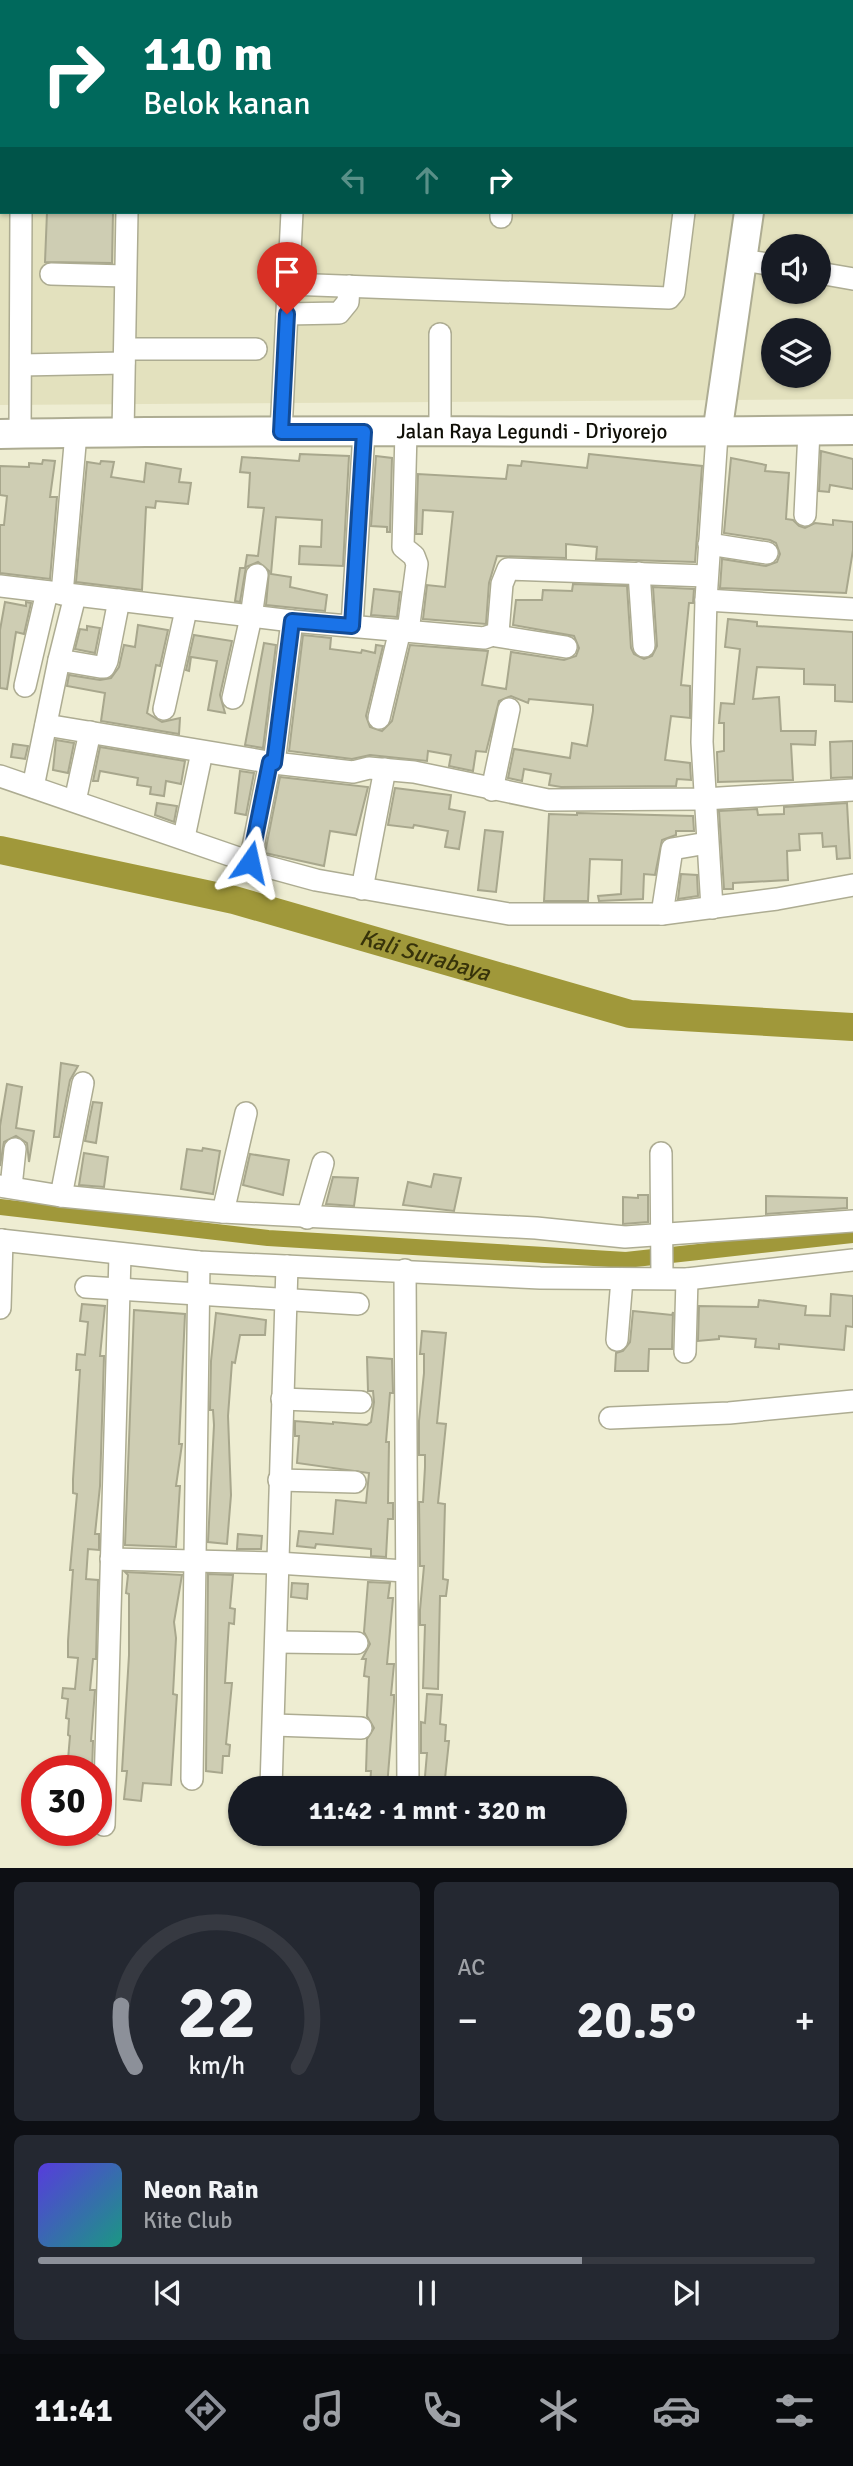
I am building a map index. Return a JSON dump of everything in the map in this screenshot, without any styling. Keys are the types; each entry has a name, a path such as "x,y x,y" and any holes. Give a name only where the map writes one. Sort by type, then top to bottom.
{"main road":[{"path":"717,434 749,214"},
{"name":"Jalan Raya Legundi - Driyorejo","path":"10,434 440,431 717,434 853,430"}],"street":[{"path":"10,434 21,365 21,214"},
{"path":"123,433 127,214"},
{"path":"281,432 292,214"},
{"path":"288,284 669,298 674,292 684,214"},
{"path":"51,274 125,276"},
{"path":"831,275 853,279"},
{"path":"287,314 339,313 348,302 349,286"},
{"path":"440,334 440,431"},
{"path":"21,365 256,349"},
{"path":"805,515 810,431"},
{"path":"352,626 364,432"},
{"path":"379,718 404,630 417,564 414,556 403,547 406,432"},
{"path":"33,787 59,660 61,594 76,433"},
{"path":"712,908 702,743 707,576 717,434"},
{"path":"709,544 768,553"},
{"path":"496,635 502,584 508,569 707,576"},
{"path":"639,573 644,646"},
{"path":"233,698 251,617 257,575"},
{"path":"0,586 251,617 484,638 496,635 566,647"},
{"path":"25,686 61,594"},
{"path":"59,660 104,667 119,600"},
{"path":"706,600 853,609"},
{"path":"164,709 186,610"},
{"path":"250,862 272,763 292,621"},
{"path":"492,790 509,709"},
{"path":"46,725 272,763 353,772 369,768 385,769 492,790 563,800 705,799 853,790"},
{"path":"75,801 90,733"},
{"path":"184,837 202,752"},
{"path":"362,889 385,769"},
{"path":"0,776 184,837 250,862 362,889 509,914 662,914 853,884"},
{"path":"662,914 672,849 708,843"},
{"path":"61,1196 83,1083"},
{"path":"223,1212 246,1113"},
{"path":"15,1149 5,1186 61,1196 223,1212 536,1228 661,1238 853,1221"},
{"path":"661,1153 662,1273"},
{"path":"307,1218 323,1163"},
{"path":"0,1308 1,1240 199,1262 540,1278 622,1279 662,1273 687,1279 853,1260"},
{"path":"106,1755 120,1255"},
{"path":"192,1779 199,1262"},
{"path":"272,1776 287,1266"},
{"path":"405,1270 408,1776"},
{"path":"617,1340 622,1279"},
{"path":"685,1352 687,1279"},
{"path":"86,1287 358,1304"},
{"path":"282,1399 361,1402"},
{"path":"610,1418 729,1412 853,1401"},
{"path":"279,1480 355,1482"},
{"path":"111,1559 277,1563 405,1570"},
{"path":"276,1642 357,1643"},
{"path":"274,1726 361,1728"}],"shaded area":[{"path":"0,214 853,214 853,399 0,405"}],"building":[{"path":"47,214 113,214 112,263 45,262"},
{"path":"821,451 853,459 853,489 830,485 829,492 819,491"},
{"path":"300,454 349,456 343,566 299,564 300,546 321,547 322,520 276,517 271,574 291,577 290,587 327,595 325,611 266,605 269,571 258,562 246,567 240,602 235,601 240,568 245,568 247,555 258,556 264,508 248,507 250,473 240,472 242,457 299,461"},
{"path":"589,454 702,466 695,562 596,559 597,547 566,544 566,558 497,556 489,583 486,624 423,619 427,585 445,587 453,512 423,510 422,534 416,534 418,474 506,479 508,465 521,466 522,461 587,468"},
{"path":"376,456 392,458 390,532 387,532 387,527 371,526"},
{"path":"731,458 766,465 765,471 789,473 786,519 793,520 799,526 805,528 815,523 833,525 833,520 853,522 853,550 846,593 720,588 722,559 766,566 777,562 780,554 776,543 770,540 724,533"},
{"path":"43,460 55,461 50,497 57,497 50,579 0,573 0,525 4,525 7,496 0,495 0,466 29,467 29,463 42,464"},
{"path":"101,461 114,462 111,477 144,482 146,463 181,469 179,482 191,483 188,504 156,501 155,508 146,507 142,590 76,582 87,462 100,464"},
{"path":"573,584 627,586 631,648 634,654 644,659 652,656 657,646 653,587 694,589 693,603 689,603 681,685 690,686 690,718 671,716 665,760 690,763 691,780 677,779 676,786 561,787 549,785 551,774 524,769 522,781 508,778 514,749 570,758 572,743 587,746 593,711 593,705 529,699 528,703 511,696 499,701 486,752 476,751 473,771 449,766 451,755 428,751 427,761 370,755 352,759 289,751 303,635 331,638 330,649 375,653 376,645 383,646 366,716 370,727 382,731 392,721 410,645 488,651 482,685 506,689 511,652 564,660 576,656 579,648 574,636 513,625 516,600 542,600 543,590 572,591"},
{"path":"374,589 400,592 397,617 371,615"},
{"path":"5,602 26,606 26,602 31,603 24,634 16,632 7,689 0,688 0,630"},
{"path":"728,619 757,622 757,626 853,632 853,702 835,701 835,685 804,684 804,669 757,667 753,699 779,697 781,731 816,731 815,745 791,744 793,780 718,782 717,752 724,751 724,723 719,723 721,703 734,704 740,649 725,647"},
{"path":"138,625 168,630 160,666 156,665 147,713 162,722 180,718 179,734 101,721 105,693 67,686 69,675 100,680 111,678 119,667 124,645 135,647"},
{"path":"87,626 100,628 95,653 75,649 80,629 87,630"},
{"path":"194,635 232,641 220,695 225,713 208,710 217,661 191,657 189,671 186,670"},
{"path":"264,643 276,645 263,748 245,745"},
{"path":"56,740 74,743 68,773 53,770"},
{"path":"853,741 853,777 831,778 830,742"},
{"path":"13,744 28,746 25,759 11,757"},
{"path":"100,747 185,761 181,784 166,781 164,796 150,794 151,787 137,785 138,778 100,771 98,781 93,781"},
{"path":"240,771 254,773 246,815 235,813"},
{"path":"280,777 368,787 356,835 330,831 324,866 265,853"},
{"path":"395,788 451,795 449,809 465,812 459,849 445,847 448,831 414,825 413,828 388,825"},
{"path":"157,803 177,806 174,822 155,815"},
{"path":"847,803 850,858 837,859 836,846 823,847 822,833 799,834 800,850 787,851 788,880 733,883 733,889 724,889 719,811 757,809 758,815 784,814 784,807"},
{"path":"549,814 693,816 694,831 676,831 676,835 662,840 655,875 644,874 643,899 599,901 598,896 621,894 622,860 590,859 588,901 544,901"},
{"path":"485,830 503,832 496,892 478,890"},
{"path":"681,874 697,875 698,896 678,899"},
{"path":"61,1063 78,1066 70,1080 59,1137 54,1137"},
{"path":"7,1084 22,1087 16,1128 34,1131 29,1162 27,1143 16,1136 4,1142 0,1166 0,1126"},
{"path":"93,1102 102,1103 96,1143 85,1141"},
{"path":"203,1148 220,1151 213,1194 181,1189 187,1149 202,1151"},
{"path":"84,1153 108,1157 104,1187 79,1185"},
{"path":"250,1154 289,1160 283,1195 243,1185"},
{"path":"434,1174 461,1178 454,1211 403,1205 408,1182 431,1187"},
{"path":"333,1177 358,1178 354,1206 326,1204"},
{"path":"638,1195 648,1195 648,1222 623,1224 623,1197 638,1198"},
{"path":"766,1196 847,1198 847,1208 766,1214"},
{"path":"831,1294 853,1296 853,1327 846,1326 844,1350 779,1344 779,1349 755,1347 756,1339 719,1336 719,1339 698,1341 699,1306 758,1307 759,1300 806,1306 805,1315 830,1316"},
{"path":"82,1304 105,1306 100,1356 104,1356 100,1486 95,1534 99,1534 99,1550 88,1549 86,1579 98,1580 96,1659 93,1659 90,1690 95,1690 93,1755 68,1755 69,1719 66,1718 68,1699 62,1698 63,1688 75,1689 78,1658 68,1657 68,1641 73,1570 70,1570 77,1494 73,1493 73,1479 80,1370 76,1370 77,1354 85,1355 88,1322 80,1321"},
{"path":"134,1310 185,1314 179,1444 182,1444 176,1486 180,1486 176,1547 125,1545"},
{"path":"633,1311 672,1315 673,1312 672,1349 649,1349 648,1371 615,1371 616,1353 623,1351 630,1342"},
{"path":"216,1313 266,1320 265,1335 240,1335 235,1363 232,1362 228,1416 231,1495 227,1544 208,1542 214,1425 213,1410 210,1410 211,1361"},
{"path":"422,1331 446,1333 437,1423 446,1424 438,1503 445,1504 443,1579 448,1580 446,1596 440,1596 438,1689 423,1688 425,1625 420,1625 424,1566 420,1566 419,1502 423,1502 425,1467 425,1455 419,1455 424,1373 424,1354 420,1354"},
{"path":"367,1357 392,1359 393,1393 390,1393 386,1442 389,1442 388,1503 393,1503 393,1519 388,1519 386,1557 371,1556 371,1549 316,1544 315,1548 297,1546 299,1531 333,1534 336,1500 366,1503 369,1473 297,1463 299,1436 295,1436 295,1421 367,1425 371,1422 374,1402 373,1391 368,1391"},
{"path":"238,1534 262,1536 261,1549 237,1549"},
{"path":"125,1572 182,1575 174,1622 176,1638 173,1694 177,1695 171,1785 143,1783 141,1801 124,1799 127,1771 122,1771 129,1655 129,1594 126,1593 128,1575"},
{"path":"208,1574 233,1575 230,1608 235,1609 234,1624 229,1623 225,1683 232,1683 226,1744 230,1745 229,1756 223,1756 222,1773 206,1771"},
{"path":"368,1582 390,1583 388,1598 393,1598 387,1664 394,1664 391,1695 394,1695 394,1701 388,1776 371,1776 371,1771 366,1771 367,1739 374,1728 367,1716 369,1677 364,1676 366,1659 362,1659 370,1644 364,1632"},
{"path":"292,1583 308,1584 307,1599 291,1597"},
{"path":"427,1694 442,1695 440,1724 446,1725 445,1741 449,1741 445,1776 425,1776 427,1753 421,1753 421,1722 425,1723"}],"waterway":[{"name":"Kali Surabaya","path":"0,850 234,900 630,1014 853,1027"},
{"path":"0,1207 268,1238 626,1260 853,1235"}],"route":[{"path":"250,862 270,762 274,763 292,621 352,626 364,432 281,432 287,314"}]}
